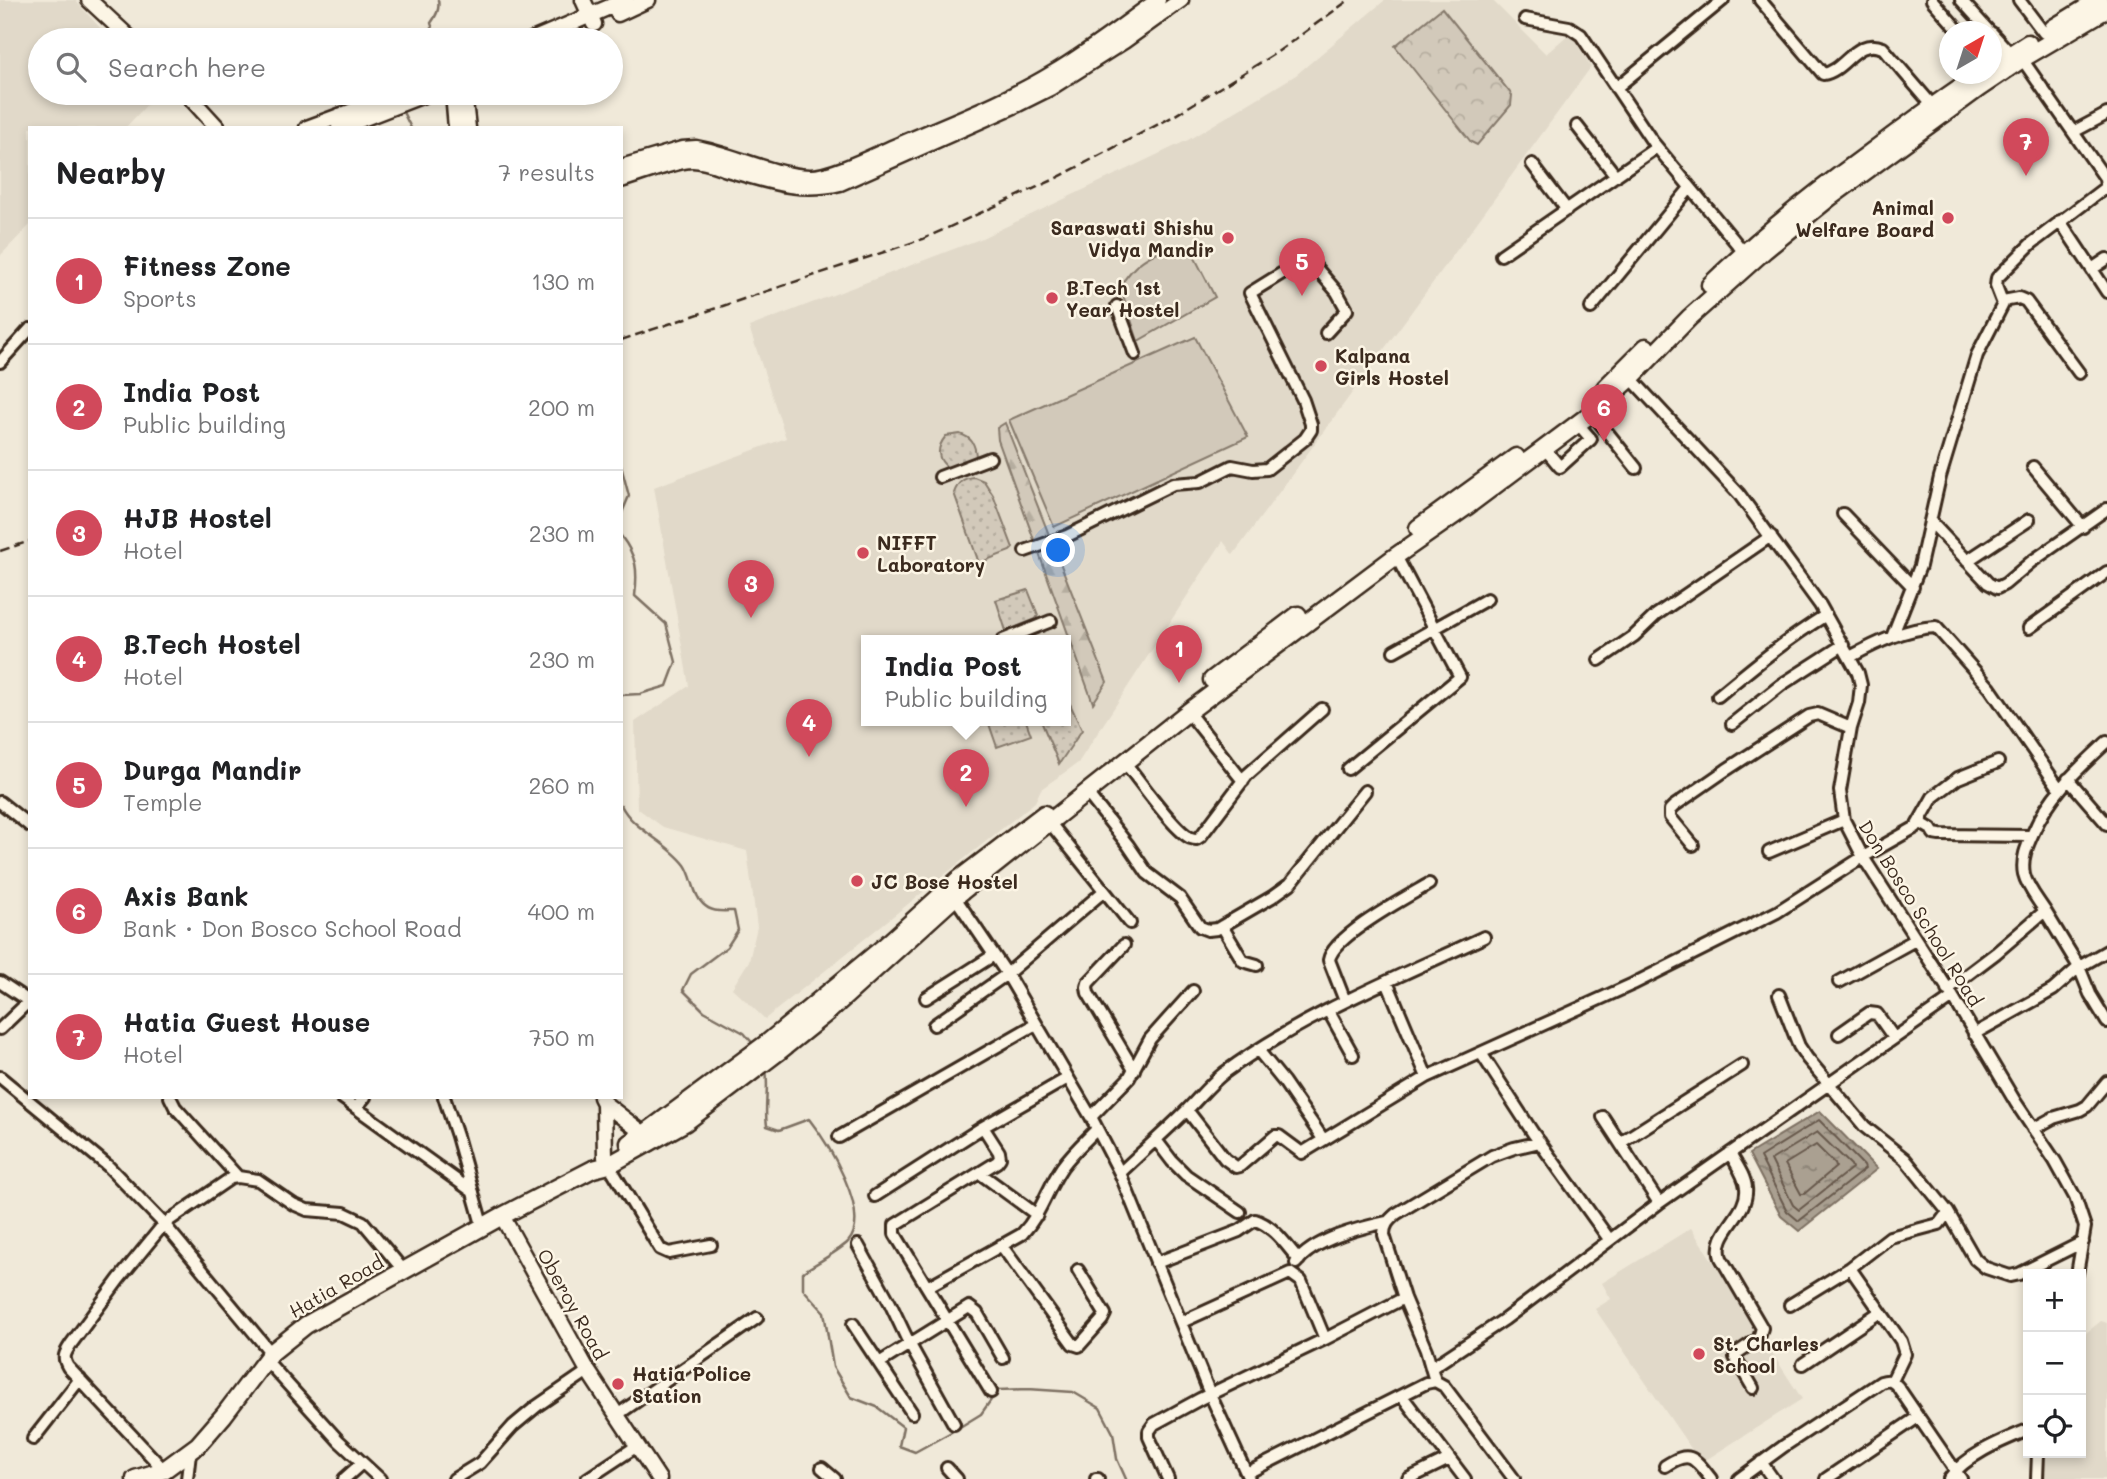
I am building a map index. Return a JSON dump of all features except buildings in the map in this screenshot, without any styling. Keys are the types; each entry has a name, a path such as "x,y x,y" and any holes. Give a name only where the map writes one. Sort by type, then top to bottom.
{"main road":[{"path":"2002,62 2016,57 2044,33 2089,2"},
{"path":"2002,65 2107,9"},
{"path":"952,893 1050,823 1188,712 1396,555 1592,414 1627,374 1813,194 1932,105 1971,84"},
{"path":"1748,257 1860,175 1973,84"},
{"path":"952,893 1250,650 1627,374"},
{"name":"Hatia Road","path":"135,1479 164,1470 190,1453 224,1415 268,1356 306,1325 647,1139 772,1048 858,968 952,893"}],"street":[{"path":"89,0 119,28"},
{"path":"583,0 599,14"},
{"path":"577,28 626,0"},
{"path":"563,28 648,0"},
{"path":"623,166 682,149 696,148 783,172 812,177 825,174 984,107 1051,74 1097,45 1158,0"},
{"path":"623,179 690,160 802,188 840,183 1050,88 1124,41 1181,0"},
{"path":"1616,88 1723,0"},
{"path":"1760,0 1823,74 1831,72 1864,46 1876,45 1883,48 1932,105"},
{"path":"1932,0 1950,21"},
{"path":"1961,0 1981,21"},
{"path":"2019,0 2044,33"},
{"path":"1525,19 1576,30 1587,42 1657,147 1748,257"},
{"path":"1892,638 1920,566 1954,429 1977,355 2001,310 2003,301 1996,286 1997,278 2015,258 2106,187 2105,178 2073,132 2016,57 2002,43"},
{"path":"197,105 216,126"},
{"path":"343,126 383,105"},
{"path":"314,126 389,105"},
{"path":"454,105 456,126"},
{"path":"465,105 468,126"},
{"path":"2073,132 2107,114"},
{"path":"1577,127 1616,176"},
{"path":"1501,255 1657,147"},
{"path":"1532,164 1567,210"},
{"path":"1591,308 1690,188"},
{"path":"2060,221 2107,292"},
{"path":"2092,269 2107,259"},
{"path":"1025,551 1067,536 1173,484 1200,482 1232,466 1253,470 1267,469 1305,439 1311,430 1311,424 1303,400 1250,293 1297,264 1312,263 1337,292 1347,310 1326,333"},
{"path":"2003,301 2019,298 2026,302 2079,373"},
{"path":"1117,306 1135,354"},
{"path":"0,362 28,331"},
{"name":"Don Bosco School Road","path":"1627,374 1739,494 1826,615 1850,657 1861,685 1840,791 1844,820 1863,857 2075,1197 2084,1220 2078,1269"},
{"path":"1592,414 1636,468"},
{"path":"1545,449 1560,467 1591,439 1578,424"},
{"path":"940,477 990,458"},
{"path":"2033,467 2083,527"},
{"path":"1930,521 1987,583 1997,588 2107,509"},
{"path":"1843,514 1913,587"},
{"path":"1967,561 2029,520"},
{"path":"1599,660 1634,636 1656,615 1771,536"},
{"path":"1348,769 1460,677 1396,555"},
{"path":"2029,628 2107,572"},
{"path":"1394,651 1487,599"},
{"path":"1718,696 1777,648 1826,615"},
{"path":"1016,635 1051,621"},
{"path":"1850,657 1875,643 1923,627 1936,627 1990,688 2059,788"},
{"path":"1732,724 1781,685 1843,645"},
{"path":"1125,763 1176,826 1190,838 1196,839 1257,766 1322,709"},
{"path":"1188,712 1243,781"},
{"path":"1693,845 1670,817 1670,810 1674,806 1809,716 1818,714 1851,728"},
{"path":"2107,742 2059,788 2040,815 2023,859 2024,876 2079,967 2107,1022"},
{"path":"1187,1110 1225,1159 1236,1167 1275,1136 1283,1138 1302,1153 1306,1152 1427,1077 1633,984 1777,912 1863,857 1916,828 1933,797 1958,778 1998,762"},
{"path":"2068,779 2107,824"},
{"path":"1087,793 1147,873 1180,898 1200,927 1208,930 1222,926 1290,884 1364,792"},
{"path":"0,802 28,824"},
{"path":"1769,852 1844,820"},
{"path":"1919,822 1934,834 1940,835 2031,836"},
{"path":"1050,823 1130,923"},
{"path":"1345,1001 1329,960 1330,953 1357,928 1429,884"},
{"path":"934,1025 1007,974 1104,891"},
{"path":"952,893 1007,974 1091,1117 1120,1173 1210,1394 1248,1476 1426,1382 1435,1381 1444,1386 1514,1479"},
{"path":"1431,1368 1506,1320 1609,1239 1894,1038 2045,911"},
{"path":"1222,926 1242,961 1257,965"},
{"path":"1120,1173 1216,1079 1258,1049 1345,1001 1484,937"},
{"path":"1839,982 1915,940"},
{"path":"1124,945 1087,987 1133,1070"},
{"path":"1975,1034 2053,990 2079,967 2107,951"},
{"path":"926,998 994,955"},
{"path":"0,982 28,1001"},
{"path":"1387,982 1427,1077"},
{"path":"1091,1117 1133,1070 1150,1039 1194,991"},
{"path":"1779,995 1799,1046 1865,1127 1905,1159 1948,1212 1975,1259 1986,1268 2010,1276 2018,1275 2083,1242"},
{"path":"0,1029 28,1003"},
{"path":"1328,1010 1353,1055"},
{"path":"1839,1034 1869,1013 1873,1013 1877,1014 1894,1038"},
{"path":"839,1137 1036,1024"},
{"path":"1258,1049 1323,1139"},
{"path":"1482,1053 1540,1142 1609,1239"},
{"path":"1620,1143 1742,1065"},
{"path":"0,1077 26,1092"},
{"path":"875,1196 1068,1077"},
{"path":"2033,1129 2053,1118 2080,1110 2096,1097 2107,1082"},
{"path":"34,1099 108,1166 164,1224 339,1441 380,1479"},
{"path":"171,1099 175,1107 238,1177"},
{"path":"344,1099 473,1192"},
{"path":"355,1108 363,1099"},
{"path":"445,1099 483,1228"},
{"path":"602,1100 647,1139"},
{"path":"602,1100 602,1163 660,1249 669,1253 710,1245"},
{"path":"1603,1117 1659,1203"},
{"path":"983,1127 999,1152 998,1162 895,1226 895,1234 990,1392"},
{"path":"927,1287 1022,1234 1033,1222 1061,1168 1096,1130"},
{"path":"1156,1140 1185,1175 1240,1212"},
{"path":"1435,1381 1426,1350 1404,1298 1384,1235 1384,1227 1396,1214 1492,1156 1540,1142"},
{"path":"1731,1153 1746,1186 1746,1194 1740,1212 1721,1240 1719,1249 1721,1258 1762,1328 1759,1338 1735,1357 1753,1388"},
{"path":"981,1174 1037,1215"},
{"path":"164,1470 64,1360 65,1353 119,1279 164,1224 231,1178 258,1180 293,1204 307,1210 344,1213 357,1218 404,1271"},
{"path":"1790,1305 1850,1268 1889,1237 1939,1224 1948,1212"},
{"name":"Oberoy Road","path":"502,1216 588,1371 659,1479"},
{"path":"1156,1263 1239,1231 1255,1220 1264,1223 1299,1260"},
{"path":"1182,1322 1290,1273 1299,1260 1321,1244 1341,1235 1387,1222"},
{"path":"858,1245 954,1424"},
{"path":"1001,1245 1073,1344 1079,1346 1105,1314 1078,1270"},
{"path":"1850,1268 1901,1341 1905,1354 1892,1381"},
{"path":"1290,1273 1301,1281 1325,1339"},
{"path":"1168,1479 1149,1437 1149,1431 1154,1424 1404,1298"},
{"path":"879,1363 966,1308 972,1308 977,1313 1003,1358"},
{"path":"1803,1364 1880,1312"},
{"path":"617,1415 757,1318"},
{"path":"853,1324 912,1413"},
{"path":"454,1479 480,1463 513,1426 537,1406 588,1371"},
{"path":"33,1439 80,1379"},
{"path":"1892,1381 1955,1476 1972,1458 2023,1432"},
{"path":"1739,1479 1881,1382 1892,1381"},
{"path":"1402,1396 1465,1479"},
{"path":"1826,1479 1918,1417"},
{"path":"587,1479 637,1446"},
{"path":"187,1479 190,1453"},
{"path":"1665,1466 1682,1456 1689,1457 1702,1467 1711,1479"},
{"path":"2037,1479 2038,1458"},
{"path":"1408,1479 1449,1459"},
{"path":"1762,1462 1773,1479"},
{"path":"344,1479 362,1463"},
{"path":"822,1468 835,1479"},
{"path":"947,1468 957,1479"}],"shaded area":[{"path":"0,0 75,0 100,28 28,28 28,105 147,105 127,126 28,126 28,227 0,256"},
{"path":"1385,0 1492,0 1546,54 1570,33 1591,67 1233,555 1223,541 1078,763 1041,789 1035,802 765,1019 732,988 749,961 757,927 747,851 663,827 637,808 635,722 689,686 654,487 786,438 749,327 980,239 1188,140 1296,75"},
{"name":"St. Charles School","path":"1691,1228 1802,1399 1701,1463 1595,1309 1611,1299 1602,1283"},
{"path":"2101,1321 2107,1323 2107,1479 2045,1479 2045,1458 2086,1458 2086,1333"}],"green space":[{"path":"1442,8 1512,95 1511,105 1477,145 1471,142 1395,46"},
{"path":"1164,249 1180,250 1194,256 1215,297 1138,341 1120,286 1139,263"},
{"path":"1195,337 1248,437 1054,527 1009,420"},
{"path":"1005,423 1107,682 1093,703 1071,642 1071,635 1068,635 998,440 997,428"},
{"path":"960,434 972,442 976,456 971,462 950,469 940,458 940,445 946,436"},
{"path":"974,477 984,481 993,495 1013,548 979,563 954,493 961,481"},
{"path":"1028,590 1038,615 1036,619 1006,631 996,600"},
{"path":"1071,706 1082,730 1059,764 1043,726 1071,726"},
{"path":"990,726 1028,726 1031,735 997,747"}],"water":[{"path":"1820,1111 1877,1169 1799,1231 1781,1216 1749,1154"}],"waterway":[{"path":"432,28 431,23 437,12 438,0"},
{"path":"401,108 410,126"},
{"path":"623,474 629,496 623,510"},
{"path":"623,539 635,564 635,596 666,624 676,662 667,686 640,694 623,695"},
{"path":"623,809 634,822 685,865 697,896 706,907 734,911 738,930 727,947 691,974 683,990 704,1011 744,1033 755,1046"},
{"path":"766,1069 767,1126 779,1130 809,1119 836,1161 851,1197 855,1214 854,1230 848,1242 803,1272 803,1289 824,1312 833,1367 851,1397 877,1407 903,1427 899,1446 915,1452 981,1414 998,1390 1073,1392 1100,1408 1113,1433 1117,1459 1126,1479"}],"railway":[{"path":"623,339 923,239 1053,180 1172,117 1276,53 1349,0"},
{"path":"0,551 28,542"}],"place":[{"name":"Hatia Guest House","path":"2026,176"},
{"name":"Animal Welfare Board","path":"1948,218"},
{"name":"Saraswati Shishu Vidya Mandir","path":"1228,238"},
{"name":"Durga Mandir","path":"1302,296"},
{"name":"B.Tech 1st Year Hostel","path":"1052,298"},
{"name":"Kalpana Girls Hostel","path":"1321,366"},
{"name":"Axis Bank","path":"1604,442"},
{"name":"NIFFT Laboratory","path":"863,553"},
{"name":"HJB Hostel","path":"751,618"},
{"name":"Fitness Zone","path":"1179,683"},
{"name":"B.Tech Hostel","path":"809,757"},
{"name":"India Post","path":"966,807"},
{"name":"JC Bose Hostel","path":"857,881"},
{"name":"St. Charles School","path":"1699,1354"},
{"name":"Hatia Police Station","path":"618,1384"}]}
